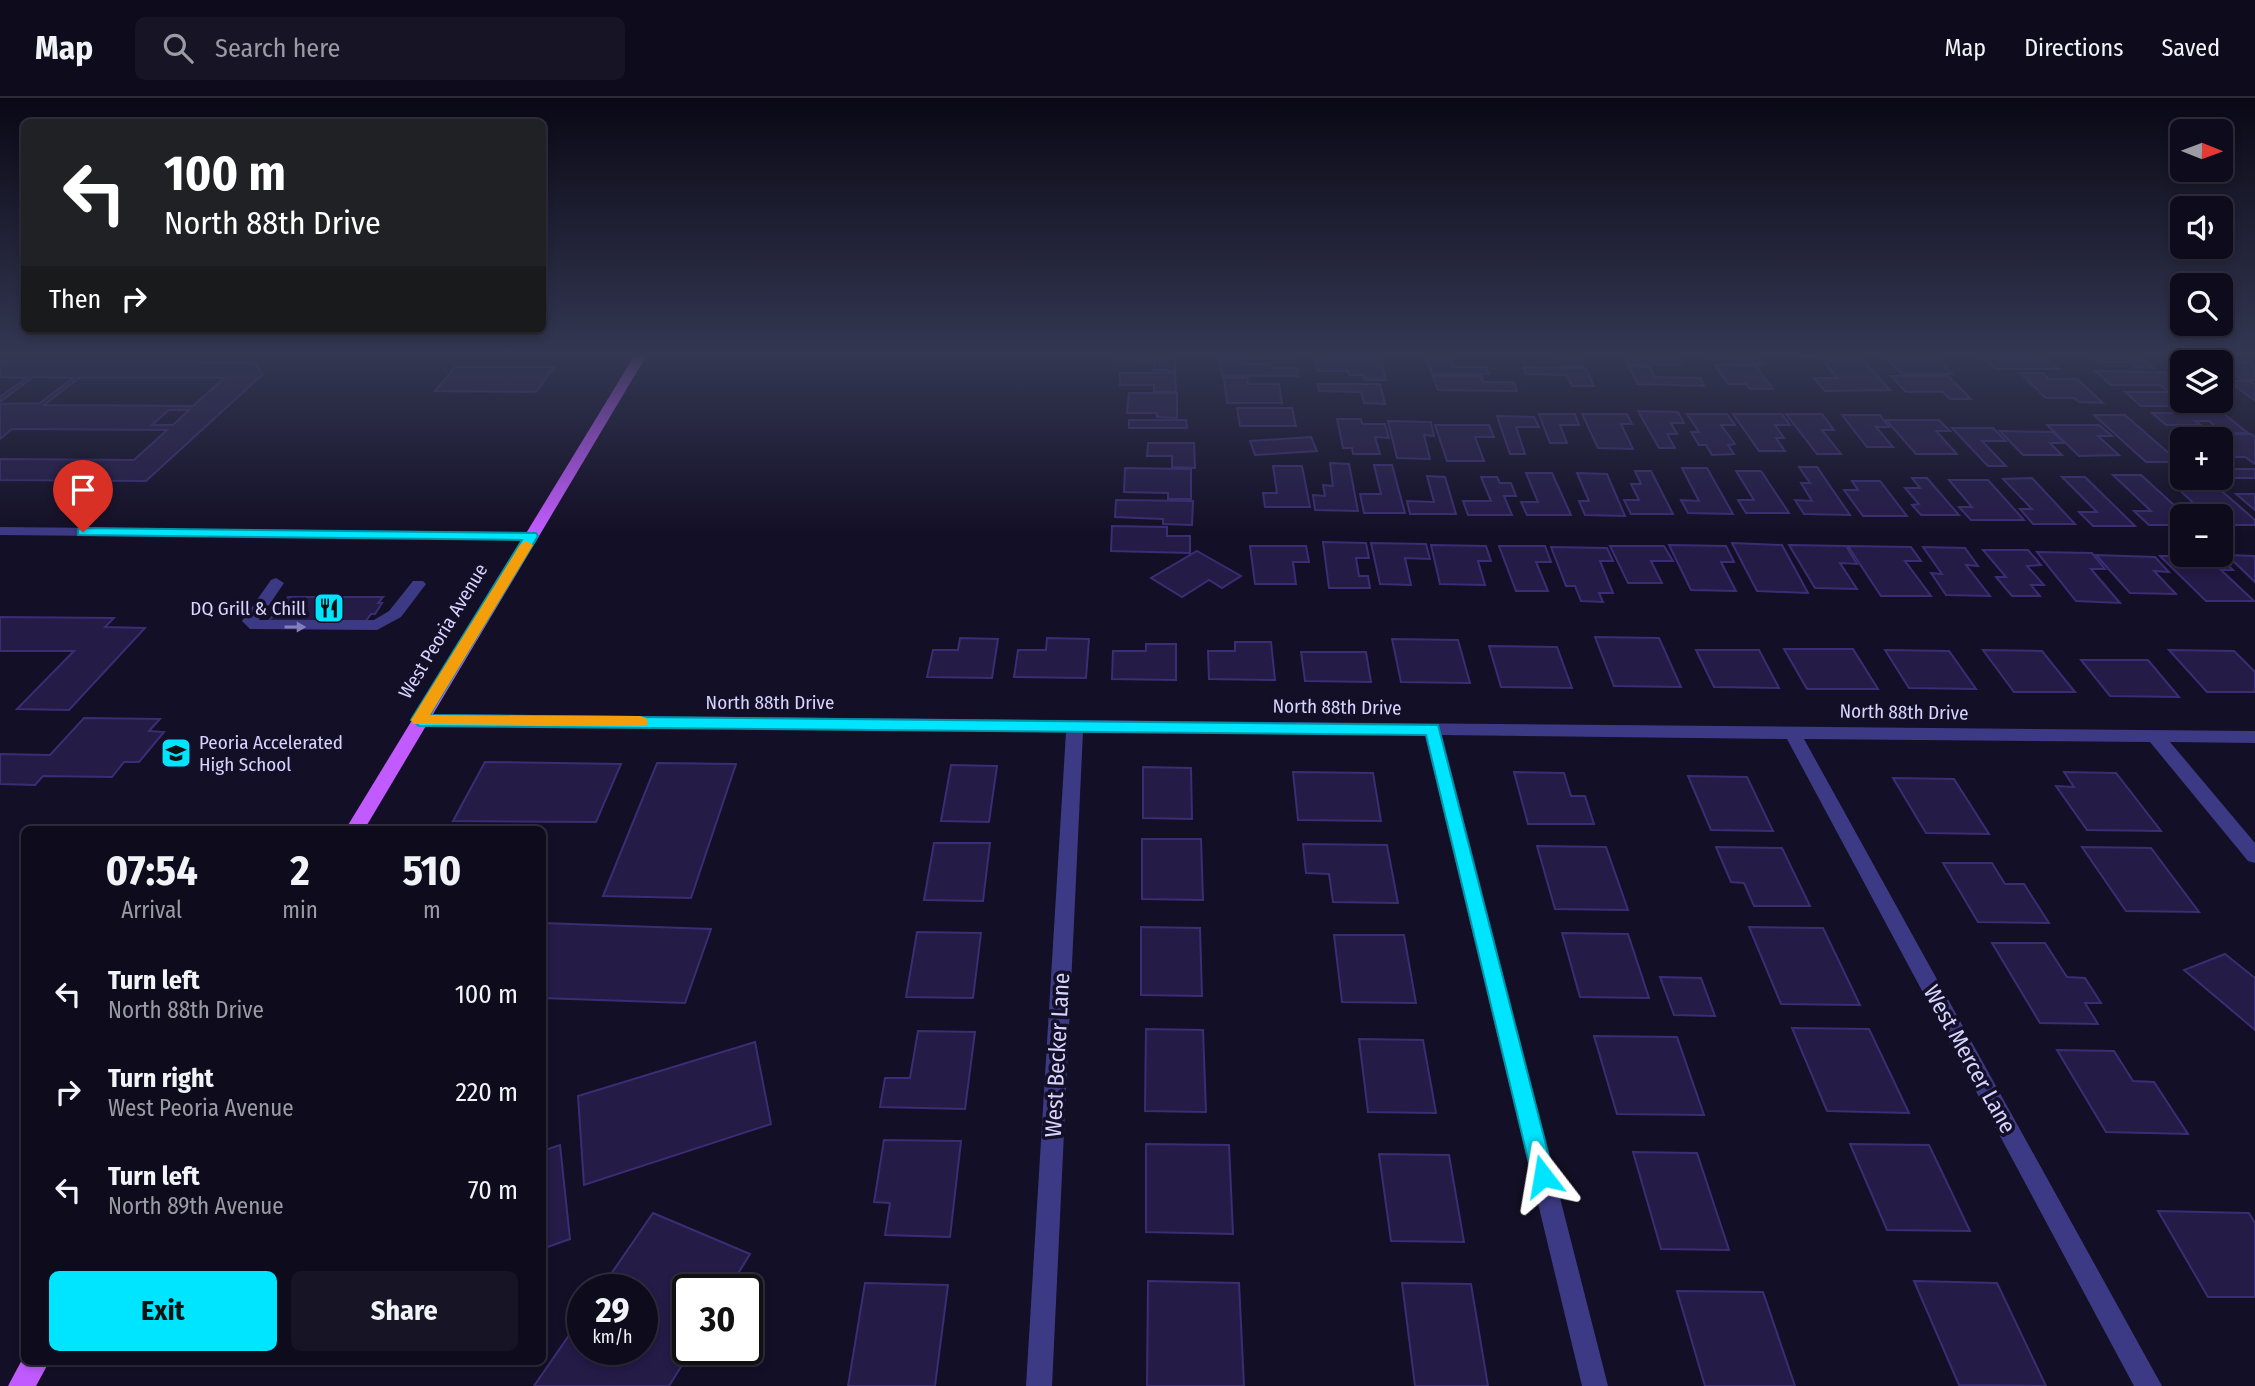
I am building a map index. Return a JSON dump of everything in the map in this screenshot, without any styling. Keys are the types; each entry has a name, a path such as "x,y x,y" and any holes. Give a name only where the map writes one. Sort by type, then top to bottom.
{"main road":[{"name":"West Peoria Avenue","path":"356,826 606,413"},
{"path":"21,1386 34,1365"}],"street":[{"path":"0,531 531,536"},
{"path":"276,583 250,621 256,625 377,625 395,614 418,584"},
{"name":"North 88th Drive","path":"419,720 2255,737"},
{"name":"West Becker Lane","path":"1039,1386 1075,725"},
{"path":"1432,729 1595,1386"},
{"name":"West Mercer Lane","path":"1792,732 2148,1386"},
{"path":"2154,735 2255,856"}],"building":[{"path":"0,413 165,413 152,425 173,425 186,413 220,413 146,481 0,480 0,459 134,460 167,430 12,429 0,439"},
{"path":"1157,413 1177,413 1177,418 1157,417"},
{"path":"1238,413 1293,413 1296,426 1240,426"},
{"path":"1639,413 1679,413 1684,423 1671,423 1677,434 1667,434 1675,448 1659,448"},
{"path":"2152,413 2223,413 2248,433 2233,433 2233,427 2216,427 2209,421 2195,421 2201,425 2166,425"},
{"path":"1539,414 1575,414 1579,425 1560,425 1567,443 1550,443"},
{"path":"1582,414 1627,414 1632,424 1621,424 1633,449 1598,448"},
{"path":"1687,414 1727,414 1735,425 1721,425 1735,444 1728,445 1734,454 1712,455 1706,445 1699,445 1691,432 1699,432"},
{"path":"1733,414 1782,414 1790,425 1775,425 1784,438 1776,438 1785,451 1759,451"},
{"path":"1786,414 1822,414 1834,430 1822,430 1841,454 1817,454"},
{"path":"1842,415 1880,415 1889,427 1876,427 1893,447 1867,447"},
{"path":"2094,415 2125,415 2170,454 2170,462 2146,462"},
{"path":"1497,416 1534,417 1539,427 1516,427 1525,454 1510,454"},
{"path":"1337,419 1361,419 1362,424 1385,424 1389,438 1375,437 1380,454 1353,454 1352,448 1343,448"},
{"path":"1129,420 1186,420 1187,428 1129,428"},
{"path":"1886,420 1939,420 1950,431 1936,431 1957,454 1916,454"},
{"path":"1388,421 1431,422 1434,436 1424,435 1430,459 1397,458"},
{"path":"1435,425 1489,425 1494,437 1475,437 1484,461 1447,461"},
{"path":"2047,425 2099,425 2112,436 2098,436 2119,455 2079,456"},
{"path":"1952,428 1993,428 2006,441 1982,441 2006,466 1988,466"},
{"path":"2000,431 2053,432 2064,443 2050,443 2062,455 2023,455"},
{"path":"2233,434 2251,434 2255,437 2255,464 2245,457 2233,457"},
{"path":"1311,437 1317,451 1255,455 1250,441"},
{"path":"1148,443 1194,443 1195,468 1172,467 1172,456 1147,456"},
{"path":"1330,463 1349,464 1358,511 1315,510 1313,495 1325,496 1323,485 1333,486"},
{"path":"1374,465 1392,465 1405,513 1364,513 1360,494 1381,494"},
{"path":"1273,466 1302,466 1310,507 1265,507 1263,493 1277,493"},
{"path":"1799,467 1817,467 1850,515 1804,514 1795,500 1812,501 1801,483 1810,483"},
{"path":"1125,468 1191,469 1191,499 1168,499 1168,493 1124,492"},
{"path":"1682,468 1707,468 1733,514 1688,513 1681,500 1699,501"},
{"path":"2233,469 2255,469 2255,478 2233,478"},
{"path":"1635,471 1651,471 1673,514 1631,514 1624,500 1639,500 1631,484 1641,484"},
{"path":"1736,471 1761,471 1789,513 1746,513 1738,500 1754,500"},
{"path":"1526,473 1552,473 1571,515 1527,515 1521,502 1538,502"},
{"path":"1577,473 1607,474 1625,516 1585,515 1579,501 1589,501"},
{"path":"2113,475 2141,475 2173,504 2170,504 2170,525 2149,525 2134,511 2151,511"},
{"path":"1427,476 1445,477 1456,514 1410,514 1407,501 1434,502"},
{"path":"1481,477 1497,477 1500,483 1511,483 1516,496 1504,496 1512,515 1468,515 1463,501 1491,501"},
{"path":"2062,477 2085,477 2135,526 2093,526 2079,512 2097,512"},
{"path":"1912,478 1927,478 1959,515 1921,515 1912,505 1919,504 1905,488 1920,488"},
{"path":"2032,478 2075,524 2033,524 2020,509 2032,509 2003,479"},
{"path":"1949,480 1988,480 2024,520 1971,520 1959,507 1972,507"},
{"path":"1852,481 1880,481 1907,516 1863,516 1844,490 1858,490"},
{"path":"2179,490 2221,490 2255,520 2255,525 2233,525 2233,504 2194,504"},
{"path":"2236,494 2255,494 2255,510"},
{"path":"1116,500 1193,501 1192,525 1163,524 1163,519 1115,517"},
{"path":"1112,526 1167,527 1167,536 1190,536 1190,553 1111,551"},
{"path":"1323,542 1366,543 1369,558 1356,558 1359,576 1368,576 1370,588 1329,588"},
{"path":"1371,543 1426,544 1430,559 1405,558 1411,585 1380,584"},
{"path":"1732,543 1782,545 1808,593 1757,591"},
{"path":"1431,545 1486,546 1491,561 1478,561 1485,585 1440,584"},
{"path":"1669,545 1726,546 1734,562 1721,562 1736,591 1691,590"},
{"path":"1789,545 1846,546 1857,564 1840,563 1857,589 1815,588"},
{"path":"1250,546 1306,546 1309,562 1293,562 1296,584 1255,584"},
{"path":"1499,546 1545,546 1551,562 1536,562 1548,591 1516,591"},
{"path":"1610,546 1664,546 1673,561 1651,561 1662,583 1628,583"},
{"path":"1848,546 1911,547 1921,561 1905,561 1931,596 1881,596"},
{"path":"1551,547 1607,548 1613,561 1600,561 1613,593 1599,593 1603,602 1581,601 1575,586 1566,586"},
{"path":"1923,547 1965,548 1978,566 1966,565 1990,596 1946,595 1931,573 1942,574"},
{"path":"1983,550 2028,550 2041,565 2027,566 2044,585 2031,585 2040,596 2012,596 1996,577 2006,577"},
{"path":"1197,551 1241,576 1222,588 1209,580 1182,597 1151,578"},
{"path":"2037,552 2092,553 2105,569 2091,569 2120,603 2076,601"},
{"path":"2096,555 2155,557 2169,572 2154,571 2176,594 2130,593"},
{"path":"2233,555 2255,556 2255,582 2233,561"},
{"path":"2160,556 2170,556 2170,566"},
{"path":"2171,567 2230,567 2233,570 2221,570 2254,601 2206,601"},
{"name":"DQ Grill & Chill","path":"288,597 383,597 375,614 371,614 365,622 268,622"},
{"path":"0,617 114,618 105,627 145,628 69,710 17,709 74,651 0,651"},
{"path":"1595,637 1659,638 1681,687 1614,686"},
{"path":"960,638 998,639 992,678 927,677 933,650 958,650"},
{"path":"1047,638 1089,639 1086,678 1014,677 1018,650 1046,650"},
{"path":"1392,639 1458,640 1470,683 1401,682"},
{"path":"1235,642 1271,642 1275,680 1209,679 1208,651 1235,651"},
{"path":"1146,644 1176,644 1176,680 1112,679 1113,651 1146,651"},
{"path":"1489,646 1557,647 1572,688 1501,687"},
{"path":"1784,649 1853,649 1878,689 1807,689"},
{"path":"1696,650 1759,650 1779,688 1714,687"},
{"path":"1885,650 1949,651 1976,689 1909,688"},
{"path":"1983,650 2042,651 2075,692 2014,692"},
{"path":"2169,650 2234,651 2255,672 2255,692 2207,692"},
{"path":"1301,652 1366,652 1371,682 1305,681"},
{"path":"2081,660 2148,660 2179,697 2110,696"},
{"path":"84,718 160,719 149,731 164,732 139,762 124,762 112,777 43,776 35,785 0,784 0,754 50,755"},
{"path":"485,762 621,764 596,822 453,821"},
{"path":"657,763 736,764 691,898 603,896"},
{"path":"951,765 997,766 989,822 941,821"},
{"path":"1143,767 1191,768 1192,819 1143,818"},
{"path":"1293,772 1373,773 1381,821 1298,820"},
{"path":"1514,772 1564,773 1571,796 1585,796 1594,824 1528,824"},
{"path":"2064,772 2116,773 2161,831 2087,830 2056,786 2074,787"},
{"path":"1688,776 1747,777 1773,831 1711,830"},
{"path":"1893,778 1954,779 1989,834 1926,833"},
{"path":"1142,839 1201,839 1203,900 1142,899"},
{"path":"934,843 990,843 983,901 924,900"},
{"path":"1303,844 1387,845 1398,903 1333,902 1329,874 1306,873"},
{"path":"1537,846 1606,847 1628,910 1555,909"},
{"path":"1716,847 1782,848 1810,906 1754,906 1744,883 1731,882"},
{"path":"2082,847 2151,848 2199,912 2126,911"},
{"path":"1943,863 1992,863 2005,884 2024,884 2049,923 1978,922"},
{"path":"546,923 711,929 685,1003 546,998"},
{"path":"1141,927 1200,928 1202,996 1141,995"},
{"path":"1749,927 1823,928 1860,1005 1781,1004"},
{"path":"917,932 981,933 973,998 906,997"},
{"path":"1562,933 1628,934 1649,998 1580,997"},
{"path":"1334,935 1404,935 1416,1003 1342,1002"},
{"path":"1992,943 2045,943 2067,977 2085,978 2101,1003 2085,1003 2098,1024 2040,1023"},
{"path":"2225,954 2255,978 2255,1030 2184,970"},
{"path":"1660,977 1701,978 1715,1016 1674,1015"},
{"path":"1792,1028 1869,1029 1909,1113 1827,1111"},
{"path":"1146,1029 1203,1030 1206,1112 1145,1111"},
{"path":"918,1031 975,1032 965,1109 880,1107 885,1078 910,1078"},
{"path":"1594,1036 1677,1037 1704,1115 1617,1114"},
{"path":"1359,1039 1423,1040 1436,1113 1368,1112"},
{"path":"755,1042 771,1124 584,1185 578,1096"},
{"path":"2057,1050 2114,1051 2133,1081 2154,1082 2188,1134 2106,1132"},
{"path":"884,1140 961,1141 950,1237 885,1235 890,1203 874,1202"},
{"path":"1146,1144 1229,1145 1233,1234 1146,1232"},
{"path":"1850,1144 1929,1145 1970,1231 1887,1230"},
{"path":"560,1145 570,1239 546,1248 546,1150"},
{"path":"1633,1152 1697,1153 1729,1250 1661,1249"},
{"path":"1379,1154 1449,1155 1464,1242 1391,1241"},
{"path":"2158,1211 2249,1213 2255,1223 2255,1297 2208,1297"},
{"path":"653,1213 750,1254 738,1274 672,1274 672,1365 682,1365 669,1386 534,1386 567,1338 567,1365 658,1365 658,1274 611,1274"},
{"path":"1148,1281 1239,1283 1244,1386 1147,1386"},
{"path":"1914,1281 1997,1283 2046,1386 1959,1385"},
{"path":"865,1283 948,1285 935,1386 848,1386"},
{"path":"1402,1283 1471,1284 1488,1386 1415,1386"},
{"path":"1677,1291 1763,1292 1795,1386 1705,1386"}],"slow traffic":[{"path":"526,545 419,720 640,722"}],"place":[{"name":"DQ Grill & Chill","path":"329,608"},
{"name":"Peoria Accelerated High School","path":"176,753"}],"route":[{"path":"83,532 531,536 419,720 1432,729 1543,1176"}]}
